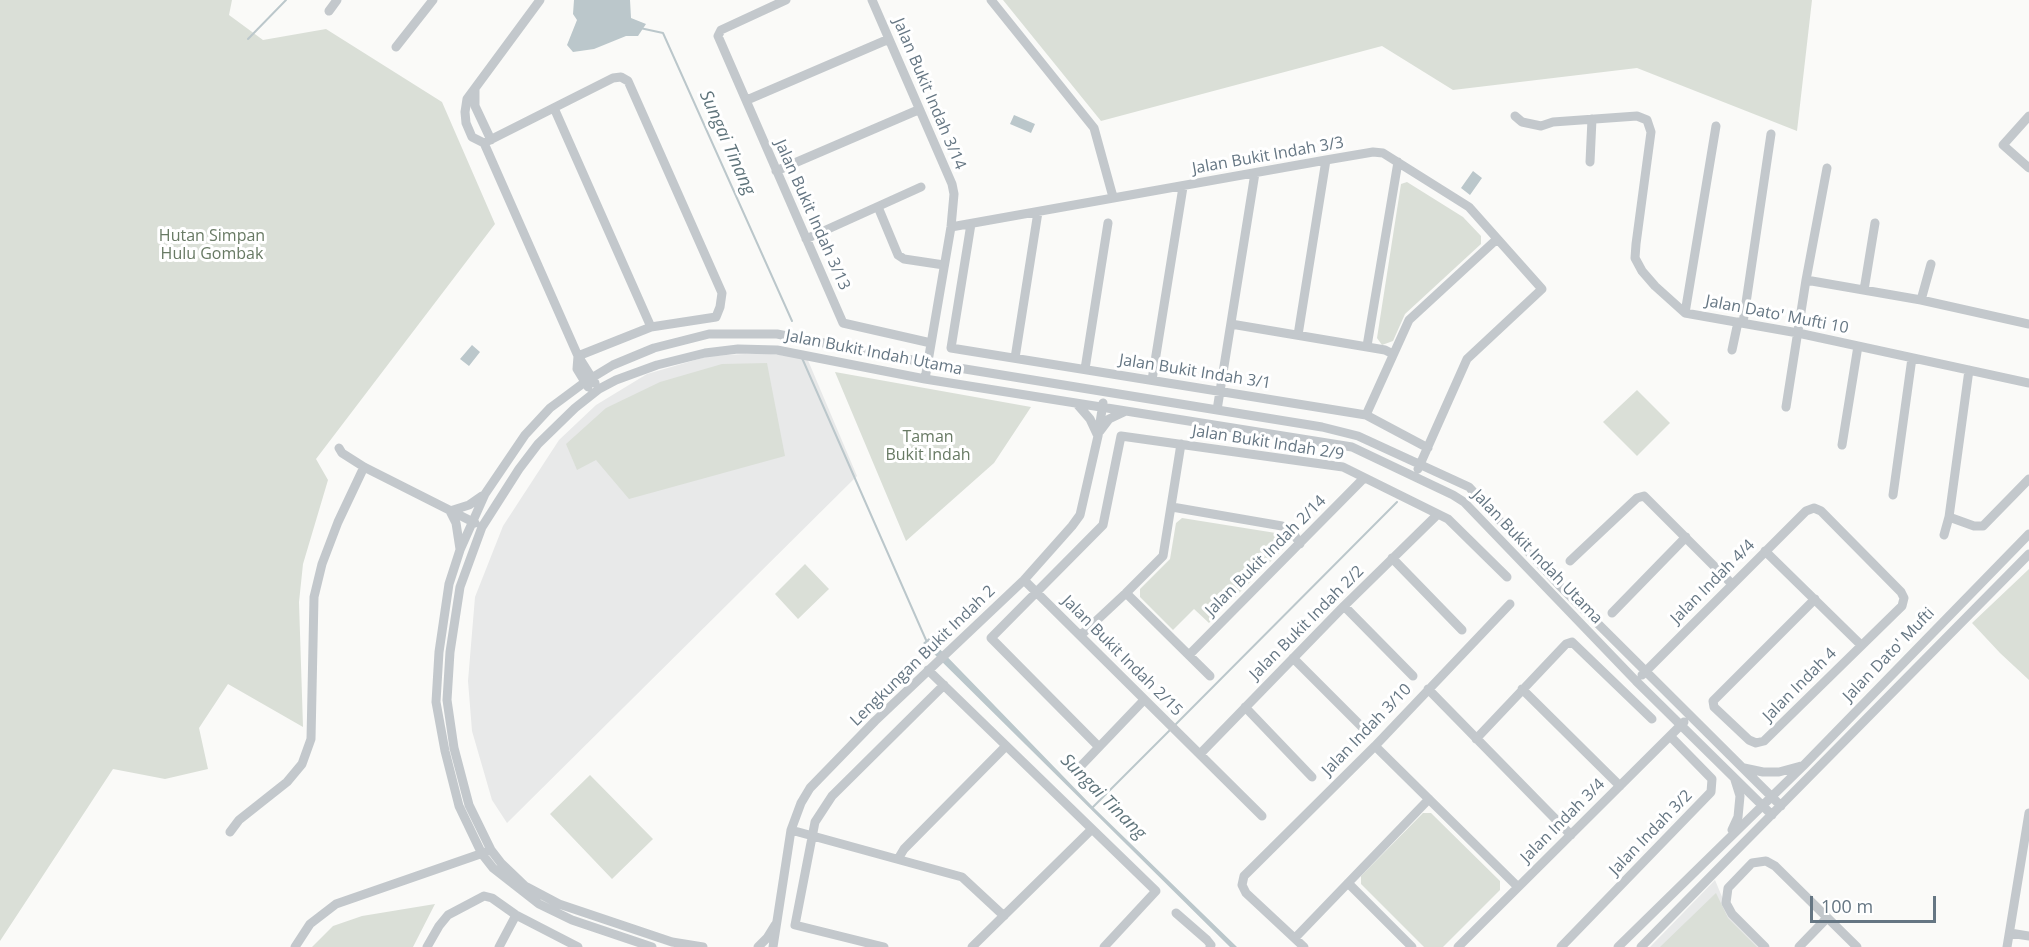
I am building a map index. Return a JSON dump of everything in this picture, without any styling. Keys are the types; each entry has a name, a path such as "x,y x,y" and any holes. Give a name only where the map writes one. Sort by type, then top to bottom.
{"street":[{"path":"329,11 337,0"},
{"path":"396,47 433,0"},
{"path":"540,0 467,99 465,118 472,137 487,141 614,78 621,77 628,81 722,293 716,317 651,327 578,356"},
{"name":"Jalan Bukit Indah 3/13","path":"786,0 721,30 718,36 843,322 931,343"},
{"name":"Jalan Bukit Indah 3/14","path":"872,0 952,184 954,194 951,227 925,379"},
{"path":"991,0 1094,128 1113,197"},
{"path":"747,100 889,39"},
{"path":"477,85 474,102 487,141 578,356 577,369 596,392"},
{"path":"554,108 651,327"},
{"path":"776,171 918,110"},
{"name":"Jalan Dato' Mufti 10","path":"1515,116 1530,125 1542,126 1553,122 1637,116 1647,120 1651,132 1635,258 1642,271 1655,286 1685,313 1798,333 2027,380"},
{"path":"2029,116 2003,145 2029,168"},
{"path":"1590,162 1592,119"},
{"path":"1685,313 1716,126"},
{"path":"1732,350 1740,322 1770,134"},
{"name":"Jalan Bukit Indah 3/3","path":"951,227 1326,160 1373,152 1383,153 1469,207 1542,289 1467,359 1428,448"},
{"path":"1298,335 1326,160"},
{"path":"1367,346 1398,162"},
{"path":"1786,407 1827,168"},
{"path":"1217,410 1256,173"},
{"path":"806,239 921,187"},
{"path":"1152,380 1183,187"},
{"path":"878,207 898,255 904,259 944,264"},
{"path":"1015,358 1038,212"},
{"path":"1085,369 1108,223"},
{"path":"1864,290 1875,223"},
{"name":"Jalan Bukit Indah 3/1","path":"970,224 951,348 1366,415 1428,448"},
{"path":"1366,415 1409,320 1497,239"},
{"path":"1921,300 1931,264"},
{"path":"1806,280 1921,300 2029,324"},
{"path":"1232,324 1367,346 1393,354"},
{"name":"Jalan Bukit Indah Utama","path":"703,947 672,942 559,904 525,886 487,852 459,806 436,702 439,652 449,584 460,550 485,494 525,435 550,408 588,380 614,365 654,348 709,334 777,334 928,363 1322,427 1358,436 1469,487 1559,585 1781,806"},
{"path":"1842,445 1858,346"},
{"name":"Jalan Bukit Indah Utama","path":"652,947 572,920 539,904 493,868 469,805 454,748 447,700 450,652 460,587 482,527 504,490 537,444 596,392 616,380 657,365 705,353 777,350 925,379 1352,447 1464,502 1636,681 1772,815"},
{"path":"1893,495 1912,358"},
{"path":"1944,535 1970,370"},
{"name":"Lengkungan Bukit Indah 2","path":"773,947 790,830 801,803 810,788 875,721 1024,580 1080,515 1098,436 1104,392"},
{"path":"1076,403 1090,418 1098,436"},
{"path":"1098,436 1109,419 1126,411"},
{"name":"Jalan Bukit Indah 2/9","path":"1036,593 1103,525 1121,436 1343,467 1448,519 1507,577"},
{"path":"1081,636 1163,556 1181,444"},
{"path":"339,448 342,453 364,467 482,527"},
{"path":"1415,477 1428,448"},
{"path":"230,832 239,820 287,782 303,764 311,739 314,597 322,564 338,522 364,467"},
{"name":"Jalan Bukit Indah 2/14","path":"1189,655 1364,478"},
{"path":"1948,517 1974,526 1983,526 2029,479"},
{"path":"450,511 469,505 485,494"},
{"path":"1570,561 1637,498 1644,496 1732,584"},
{"path":"1172,507 1282,526 1292,531 1300,544"},
{"name":"Jalan Indah 4/4","path":"1636,681 1765,551 1806,511 1814,507 1821,511 1853,543 1901,592 1904,598"},
{"path":"450,511 456,524 460,550"},
{"name":"Jalan Bukit Indah 2/2","path":"1200,754 1344,606 1437,515"},
{"name":"Jalan Dato' Mufti","path":"1771,796 2029,534"},
{"path":"1612,613 1686,537"},
{"path":"1765,551 1861,645"},
{"name":"Jalan Dato' Mufti","path":"1781,806 2029,554"},
{"path":"1392,558 1462,630"},
{"name":"Jalan Bukit Indah 2/15","path":"1024,580 1262,816"},
{"path":"1036,593 991,638 1099,747"},
{"path":"1126,593 1210,676"},
{"name":"Jalan Indah 4","path":"1815,599 1713,701 1714,707 1749,740 1756,743 1764,741 1902,606 1904,598"},
{"name":"Jalan Indah 3/10","path":"1295,938 1246,892 1242,885 1244,876 1375,746 1510,604"},
{"path":"1344,606 1413,676"},
{"path":"1476,739 1566,644 1572,642 1652,718"},
{"path":"1293,658 1362,727"},
{"path":"928,670 1156,891 1104,947"},
{"path":"884,947 795,925 815,822 832,796 944,686"},
{"path":"1428,689 1570,835"},
{"path":"1522,689 1620,786"},
{"path":"1078,769 1144,700"},
{"path":"1245,707 1312,777"},
{"name":"Jalan Indah 3/4","path":"1458,947 1690,716"},
{"name":"Jalan Indah 3/2","path":"1561,947 1711,792 1712,779 1670,736"},
{"path":"898,860 904,849 1006,746"},
{"path":"1375,746 1518,887"},
{"path":"1742,768 1779,772 1803,766"},
{"path":"1728,838 1738,817 1740,796 1734,778"},
{"path":"1618,947 1771,796"},
{"path":"1304,947 1295,938 1429,799"},
{"path":"1641,947 1781,806"},
{"path":"2007,947 2029,813"},
{"path":"972,947 1092,829"},
{"path":"790,830 962,877 1004,916"},
{"path":"295,947 310,924 336,904 487,852"},
{"path":"1764,947 1731,914 1726,903 1728,888 1752,863 1766,861 1775,866 1857,947"},
{"path":"1348,883 1412,947"},
{"path":"427,947 448,915 484,896 492,898 516,915 578,947"},
{"path":"1176,913 1208,940 1210,947"},
{"path":"499,947 516,915"},
{"path":"1799,947 1827,918"},
{"path":"758,947 767,939 777,921"},
{"path":"777,921 777,941 780,947"},
{"path":"2010,933 2029,936"}],"shaded area":[{"path":"574,0 630,0 631,18 646,24 638,36 626,36 594,49 573,52 567,45 577,20 573,14"},
{"path":"1014,115 1035,124 1031,133 1010,124"},
{"path":"1473,171 1482,178 1470,195 1461,188"},
{"path":"472,345 480,352 469,366 460,359"},
{"path":"762,353 807,358 857,476 507,823 492,800 472,731 468,681 475,597 503,526 559,440 596,405 647,374 709,356"},
{"path":"929,638 1093,807 1237,947 1230,947 923,643"},
{"path":"1715,880 1730,916 1760,947 1650,947"}],"green space":[{"name":"Hutan Simpan Hulu Gombak","path":"0,0 232,0 229,15 263,40 326,29 442,102 495,224 316,459 328,480 303,564 299,602 303,727 228,684 199,728 208,769 165,779 113,769 0,941"},
{"path":"1003,0 1812,0 1797,131 1637,68 1453,90 1382,46 1101,121"},
{"path":"1407,182 1463,217 1481,236 1481,244 1405,314 1393,341 1382,345 1377,338 1401,184"},
{"path":"767,363 785,456 629,499 596,460 577,470 566,444 606,408 660,382 722,364"},
{"name":"Taman Bukit Indah","path":"835,372 1031,407 994,463 906,541"},
{"path":"1637,390 1670,423 1637,456 1603,422"},
{"path":"1182,518 1282,534 1286,546 1209,623 1194,609 1173,630 1140,597 1140,589 1170,559 1176,523"},
{"path":"805,564 829,589 798,619 775,594"},
{"path":"2029,569 2029,680 1972,623"},
{"path":"590,775 653,839 612,879 550,814"},
{"path":"1423,813 1431,813 1500,881 1500,890 1443,947 1424,947 1361,884 1361,876"},
{"path":"1716,893 1728,918 1757,947 1660,947"},
{"path":"435,904 413,947 312,947 333,926 362,916"}],"waterway":[{"path":"248,39 286,0"},
{"name":"Sungai Tinang","path":"640,28 663,33 792,321"},
{"name":"Sungai Tinang","path":"802,358 926,640"},
{"path":"1175,725 1397,502"},
{"path":"1093,807 1171,729"}]}
